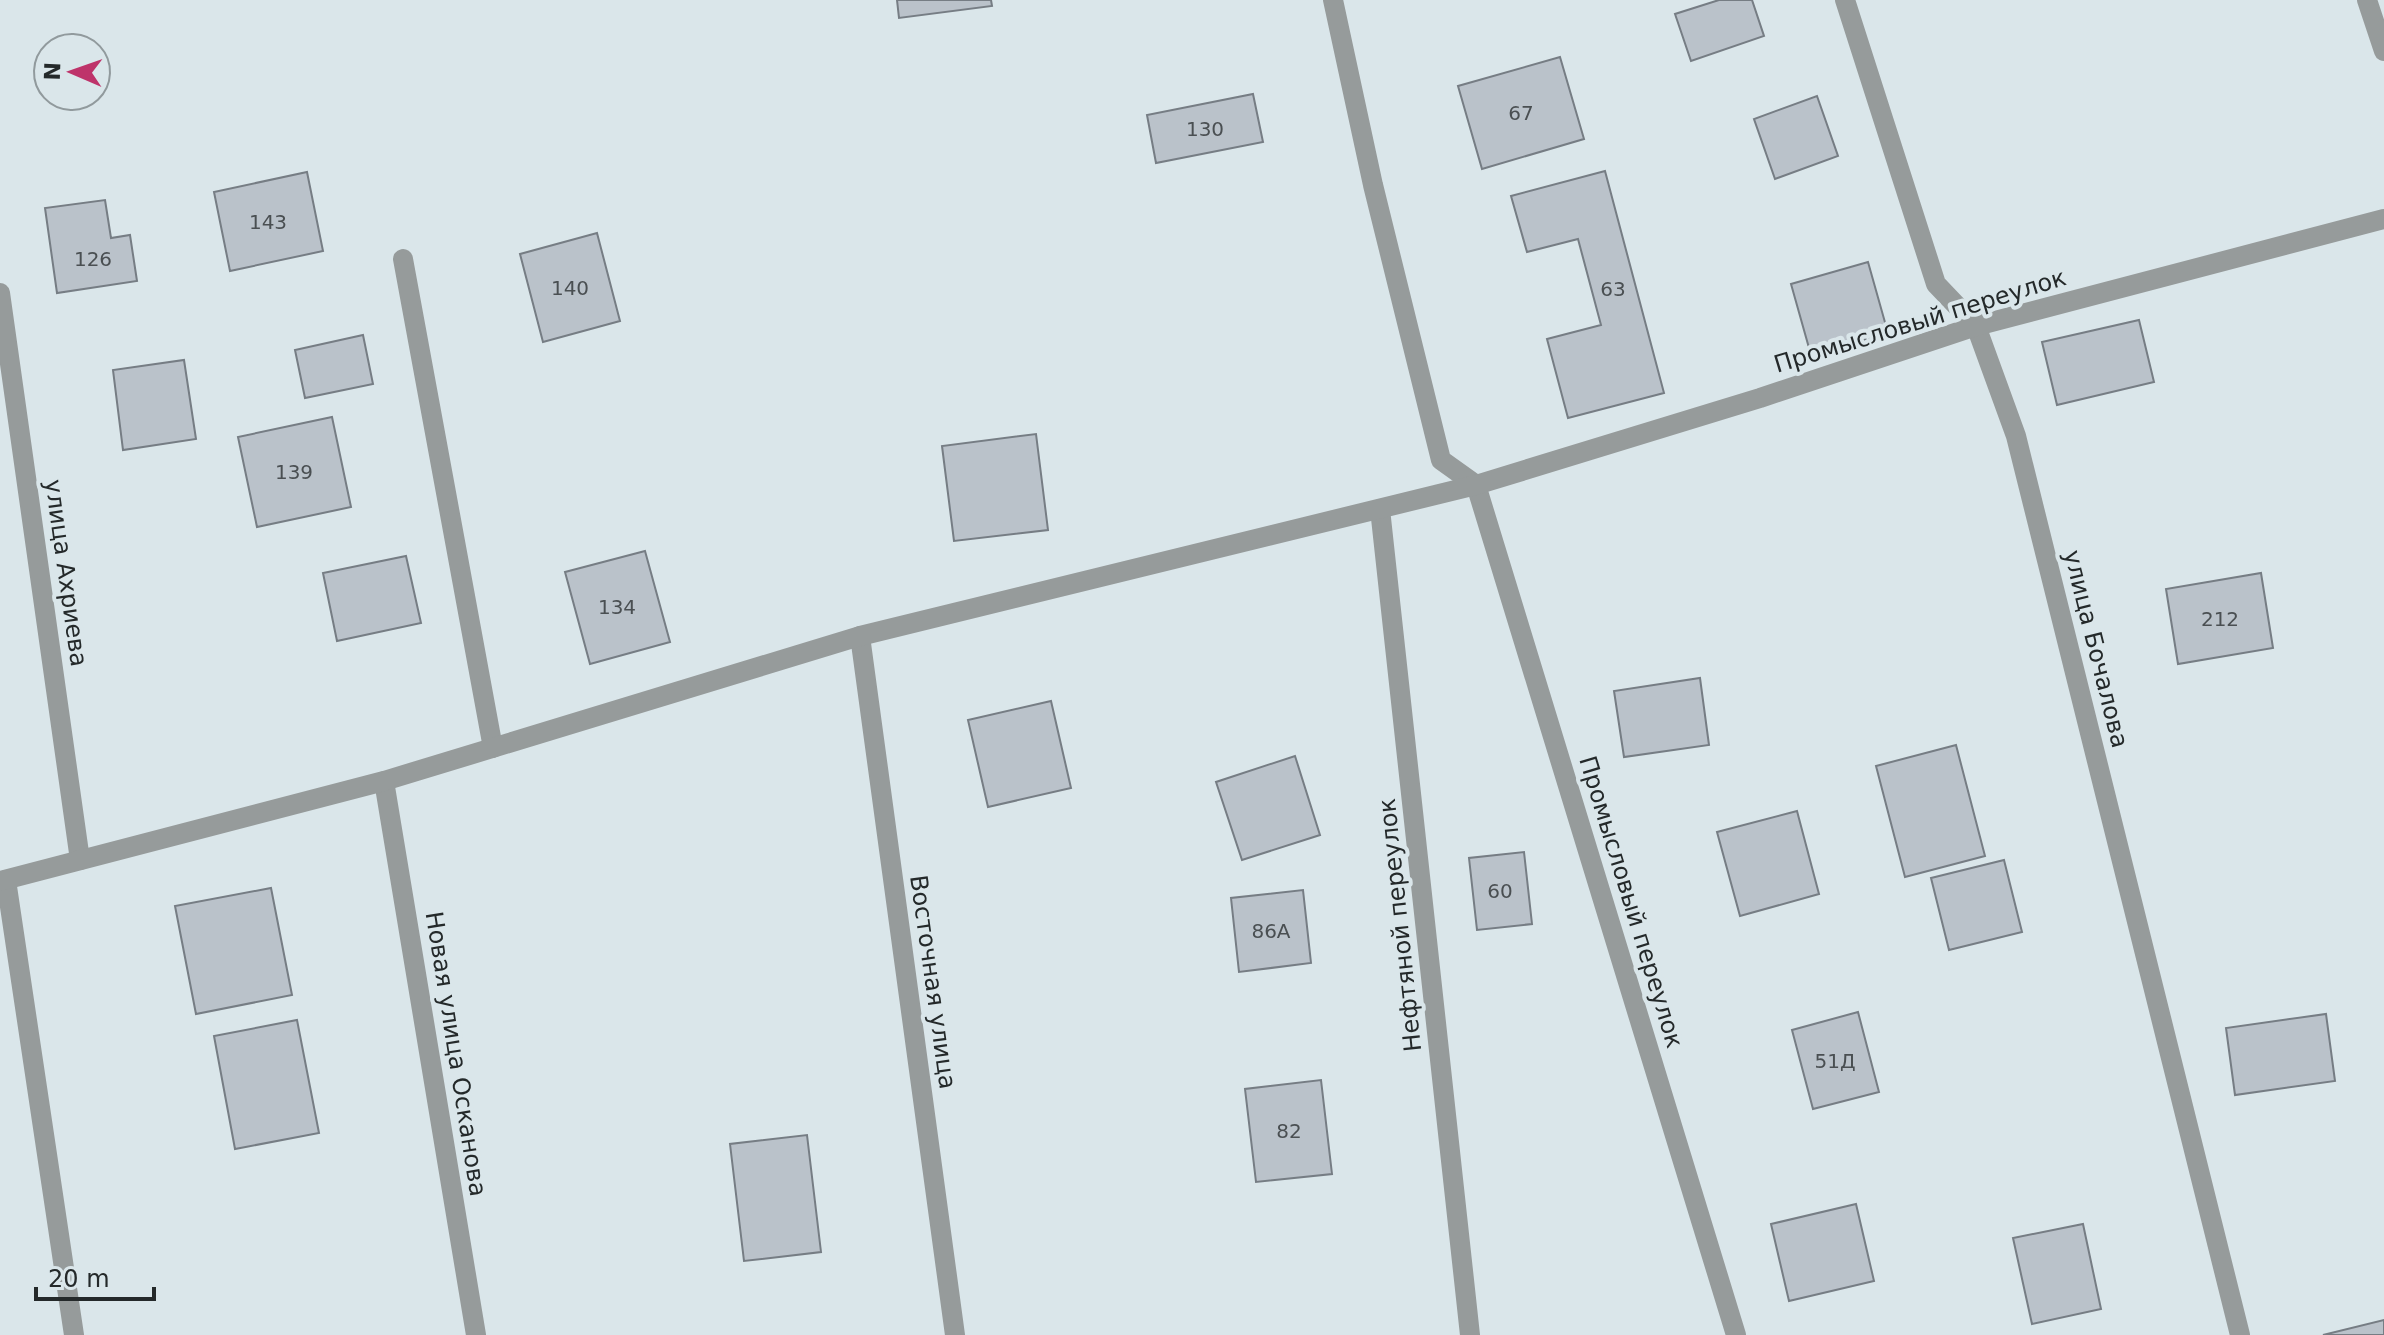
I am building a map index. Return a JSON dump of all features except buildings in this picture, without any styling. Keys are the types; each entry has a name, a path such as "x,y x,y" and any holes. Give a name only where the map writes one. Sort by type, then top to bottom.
{"street":[{"path":"1333,0 1373,185 1441,460 1476,485"},
{"name":"улица Бочалова","path":"1845,0 1936,284 1976,326 2016,436 2240,1335"},
{"path":"2367,0 2384,51"},
{"name":"Промысловый переулок","path":"1736,1335 1476,485 1760,398 1976,326 2384,219"},
{"path":"403,259 493,748"},
{"name":"улица Ахриева","path":"0,293 80,860"},
{"path":"74,1335 3,880 384,781 860,636 1476,485"},
{"name":"Нефтяной переулок","path":"1380,509 1470,1335"},
{"name":"Восточная улица","path":"860,636 955,1335"},
{"name":"Новая улица Осканова","path":"384,781 476,1335"}]}
